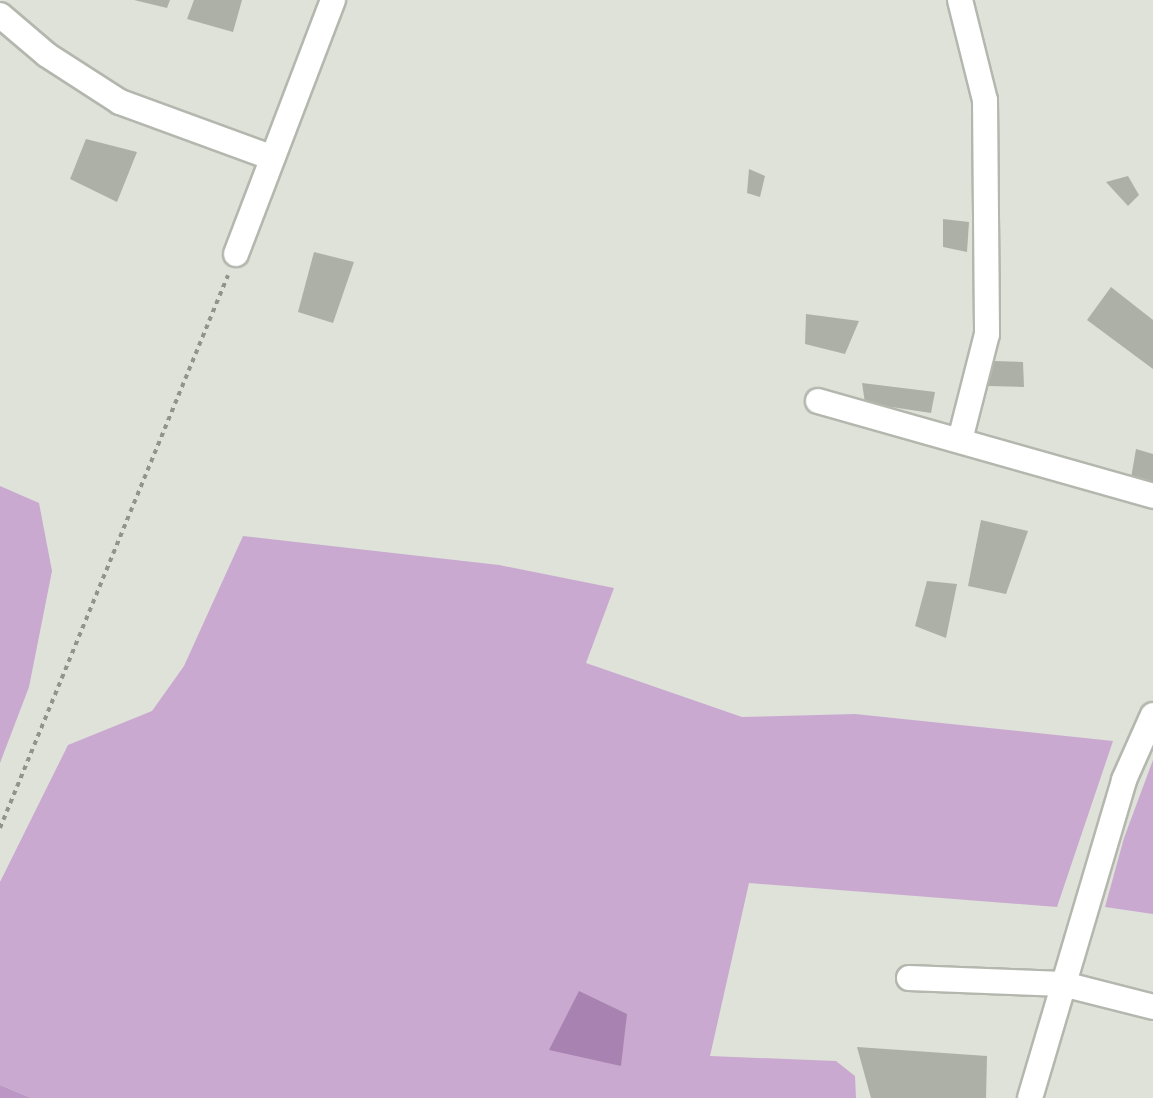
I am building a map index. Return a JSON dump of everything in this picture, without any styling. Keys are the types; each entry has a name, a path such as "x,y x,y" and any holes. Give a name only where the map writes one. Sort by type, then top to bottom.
{"street":[{"path":"236,254 270,157 333,0"},
{"path":"960,0 985,100 987,322 960,440"},
{"path":"0,15 47,55 120,102 270,157"},
{"path":"818,401 1153,496"},
{"path":"1029,1098 1124,780 1153,715"},
{"path":"909,978 1063,984 1153,1007"}],"path":[{"path":"0,828 236,254"}],"shaded area":[{"path":"0,486 39,503 52,571 29,687 0,763"},
{"path":"243,536 499,565 614,588 586,663 742,717 855,714 1113,741 1057,907 749,883 710,1056 836,1061 855,1076 856,1098 31,1098 0,1085 0,882 68,745 152,711 184,666"},
{"path":"1153,760 1153,914 1105,907 1124,838"},
{"path":"579,991 627,1014 621,1066 549,1050"},
{"path":"0,1085 31,1098 0,1098"}],"building":[{"path":"134,0 170,0 167,8"},
{"path":"194,0 242,0 233,32 187,19"},
{"path":"86,139 137,152 117,202 70,179"},
{"path":"749,169 765,176 760,197 747,193"},
{"path":"1128,176 1139,195 1128,206 1106,182"},
{"path":"943,219 969,222 967,252 943,247"},
{"path":"314,252 354,262 333,323 298,312"},
{"path":"1111,287 1153,320 1153,369 1087,320"},
{"path":"806,314 859,321 845,354 805,344"},
{"path":"994,361 1023,362 1024,387 988,386"},
{"path":"862,383 935,392 931,413 865,403"},
{"path":"1136,449 1153,454 1153,483 1131,478"},
{"path":"981,520 1028,531 1006,594 968,586"},
{"path":"927,581 957,584 946,638 915,626"},
{"path":"857,1047 987,1056 986,1098 871,1098"}]}
